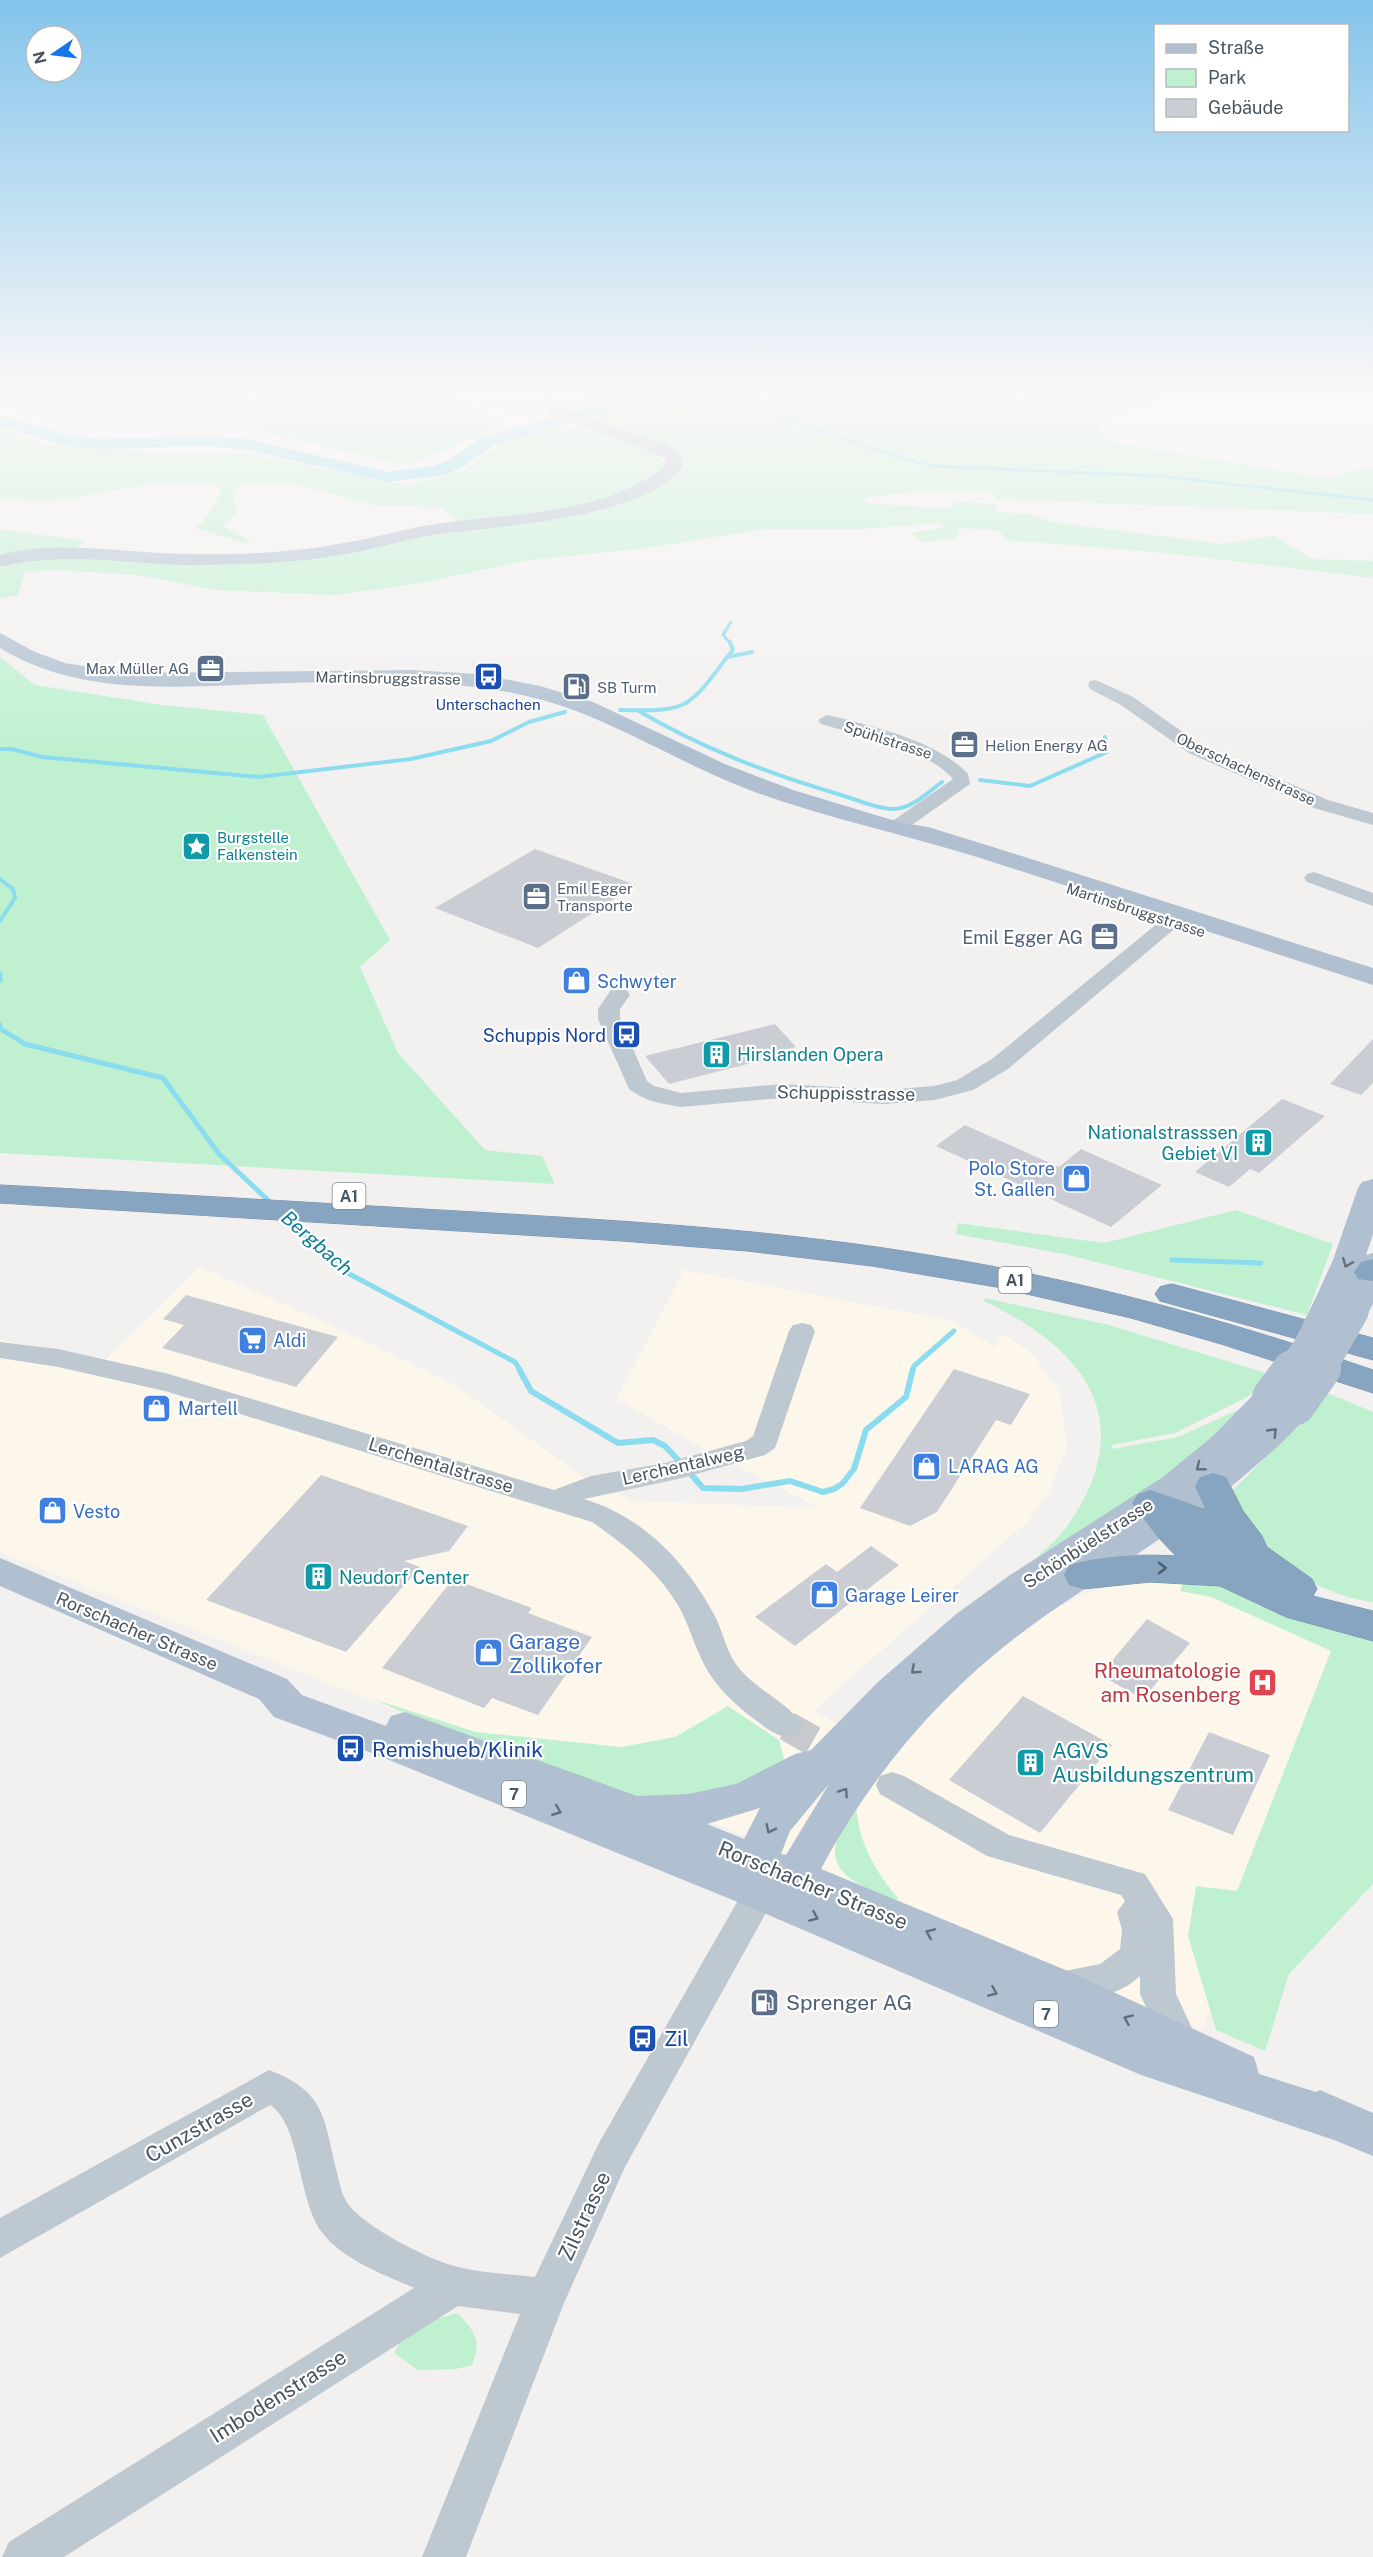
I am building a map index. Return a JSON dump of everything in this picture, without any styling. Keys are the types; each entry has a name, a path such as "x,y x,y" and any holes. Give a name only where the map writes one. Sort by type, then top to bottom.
{"highway":[{"name":"A1","path":"0,1176 698,1218 876,1236 989,1253 1108,1277 1373,1349"},
{"name":"A1","path":"0,1194 645,1233 832,1251 1016,1281 1191,1322 1373,1382"},
{"name":"A1","path":"645,1233 901,1275 1057,1306 1191,1340 1267,1363 1373,1401"},
{"name":"A1","path":"1213,1304 1373,1363"},
{"path":"1213,1486 1227,1517 1249,1544 1302,1592"},
{"path":"1165,1511 1188,1545 1227,1572 1293,1603 1346,1621 1373,1626"},
{"path":"1165,1511 1202,1521 1302,1592 1330,1603 1373,1612"},
{"path":"1083,1575 1150,1568 1227,1572"}],"main road":[{"path":"0,561 25,555 53,553 190,560 325,552 435,530 529,519 552,513"},
{"name":"Martinsbruggstrasse","path":"0,639 10,647 42,662 78,672 117,677 181,680 396,676 463,679 557,697 734,776 897,829 912,837 1373,977"},
{"name":"Martinsbruggstrasse","path":"1173,918 1373,987"},
{"name":"Schönbüelstrasse","path":"770,1879 833,1809 866,1760 924,1695 997,1632 1083,1575 1165,1511 1227,1445 1284,1402 1331,1356 1349,1260 1373,1188"},
{"name":"Schönbüelstrasse","path":"1341,1308 1372,1268"},
{"name":"Schönbüelstrasse","path":"770,1879 770,1825 838,1747 900,1683 953,1636 1023,1584 1213,1486 1273,1434 1284,1402"},
{"name":"Rorschacher Strasse","path":"0,1572 273,1689 288,1706 770,1879 1055,1986 1181,2043 1355,2128"},
{"name":"Rorschacher Strasse","path":"273,1689 298,1688 619,1806 1157,2061 1355,2128"},
{"path":"619,1806 659,1812 709,1808 747,1798 783,1782 838,1747"}],"street":[{"name":"Oberschachenstrasse","path":"1096,685 1127,701 1161,727 1195,748 1321,804 1373,819"},
{"name":"Spühlstrasse","path":"827,720 936,756 959,771 962,778 961,784 897,829"},
{"path":"1314,878 1373,900"},
{"name":"Schuppisstrasse","path":"619,995 609,1009 609,1019 637,1084 656,1096 681,1100 782,1091 867,1097 919,1095 966,1085 1000,1064 1173,918"},
{"name":"Lerchentalweg","path":"559,1501 570,1492 585,1487 651,1475 755,1449 765,1441 802,1330"},
{"name":"Lerchentalstrasse","path":"0,1350 58,1358 169,1383 603,1515 646,1546 664,1563 696,1610 722,1668 748,1697 787,1726"},
{"path":"892,1785 999,1846 1020,1854 1103,1874 1133,1884 1156,1919 1158,1994 1181,2043"},
{"path":"1055,1986 1107,1978 1125,1970 1136,1956 1140,1941 1138,1921 1130,1905 1103,1874"},
{"name":"Zilstrasse","path":"444,2557 546,2298 612,2155 770,1879"},
{"name":"Cunzstrasse","path":"0,2239 269,2087 284,2093 298,2105 306,2126 320,2187 335,2218 356,2239 454,2286"},
{"path":"454,2286 546,2298"},
{"name":"Imbodenstrasse","path":"24,2557 454,2286"}],"shaded area":[{"path":"200,1267 348,1333 453,1384 586,1479 635,1501 820,1508 706,1450 617,1399 684,1270 952,1321 994,1347 1004,1335 1031,1352 1060,1393 1067,1447 1048,1494 1028,1521 813,1711 894,1753 933,1706 1002,1646 1048,1613 1084,1594 1128,1581 1177,1579 1361,1644 1202,2031 650,1796 515,1758 0,1552 0,1340 106,1359"}],"green space":[{"path":"209,513 237,513 223,526 250,541 245,543 196,528"},
{"path":"449,513 535,513 507,517 459,523"},
{"path":"569,513 1018,513 1053,522 1222,544 1274,536 1312,559 1373,561 1373,578 1166,553 1006,540 999,531 960,528 957,538 922,542 911,533 945,527 938,523 864,529 765,529 646,548 529,560 415,584 335,595 216,590 138,575 54,570 25,572 18,595 0,599 0,569 18,561 42,557 100,556 209,565"},
{"path":"0,529 85,541 76,548 0,556"},
{"path":"0,657 35,685 162,705 263,715 390,940 360,967 398,1053 485,1150 542,1156 555,1184 0,1153"},
{"path":"1236,1210 1333,1244 1307,1315 1064,1254 956,1234 958,1223 1104,1243"},
{"path":"985,1298 1109,1325 1269,1374 1249,1396 1175,1433 1111,1445 1113,1449 1178,1437 1249,1405 1152,1489 1036,1558 1068,1525 1089,1487 1100,1452 1100,1420 1091,1391 1074,1365 1050,1341 1019,1320 984,1301"},
{"path":"1325,1392 1373,1412 1373,1602 1334,1592 1292,1571 1255,1542 1241,1525 1232,1506 1233,1490 1290,1433"},
{"path":"1185,1578 1228,1588 1373,1636 1373,1884 1289,1974 1265,2051 1216,2030 1188,1936 1196,1886 1237,1891 1331,1651 1211,1597 1180,1591"},
{"path":"373,1699 476,1732 621,1747 675,1737 728,1706 779,1740 786,1766 723,1798 661,1802 601,1789 501,1756"},
{"path":"856,1805 860,1831 869,1855 898,1898 896,1900 854,1881 838,1865 835,1855 836,1843"},
{"path":"458,2313 473,2331 475,2337 476,2349 472,2365 456,2369 418,2370 394,2353 409,2326"}],"building":[{"name":"Emil Egger Transporte","path":"535,849 636,885 538,948 435,908"},
{"name":"Hirslanden Opera","path":"775,1024 796,1047 784,1050 786,1052 783,1055 669,1084 645,1056"},
{"path":"1373,1039 1373,1083 1361,1095 1330,1084"},
{"name":"Nationalstrasssen Gebiet VI","path":"1282,1099 1325,1116 1259,1173 1250,1169 1229,1187 1195,1172"},
{"name":"Polo Store St. Gallen","path":"965,1125 1059,1167 1081,1149 1162,1185 1111,1227 936,1146"},
{"name":"Aldi","path":"186,1295 338,1337 296,1387 162,1348 184,1325 163,1319"},
{"name":"LARAG AG","path":"954,1369 1030,1394 1011,1425 996,1420 937,1512 910,1526 860,1508"},
{"name":"Neudorf Center","path":"321,1475 468,1526 449,1551 404,1561 420,1567 346,1652 206,1600"},
{"name":"Garage Leirer","path":"871,1546 899,1565 795,1646 755,1617 826,1564 837,1572"},
{"name":"Garage Zollikofer","path":"453,1579 532,1608 528,1613 592,1637 538,1715 492,1698 484,1708 382,1668"},
{"path":"1147,1619 1190,1643 1143,1699 1100,1675"},
{"name":"AGVS Ausbildungszentrum","path":"1023,1696 1112,1745 1040,1833 949,1780"},
{"path":"1209,1732 1270,1755 1233,1835 1168,1810"}],"waterway":[{"path":"731,622 723,635 731,644"},
{"path":"637,710 662,710 686,703 705,685 733,650 731,644"},
{"path":"728,657 752,652"},
{"path":"620,710 637,710"},
{"path":"637,710 710,748 786,777 878,807 891,809 905,807 942,782"},
{"path":"0,749 12,749 42,757 258,777 411,759 491,741 529,722 565,712"},
{"path":"980,780 1030,786 1107,752 1105,737"},
{"name":"Bergbach","path":"0,879 13,889 15,898 0,921"},
{"name":"Bergbach","path":"0,974 0,980"},
{"name":"Bergbach","path":"0,1025 1,1029 25,1044 163,1078 219,1154 271,1203"},
{"name":"Bergbach","path":"286,1218 342,1270 515,1362 520,1370"},
{"name":"Bergbach","path":"1172,1260 1261,1263"},
{"name":"Bergbach","path":"913,1370 914,1366 954,1331"},
{"name":"Bergbach","path":"519,1369 531,1391 618,1443 653,1440 665,1446 680,1462"},
{"name":"Bergbach","path":"689,1472 703,1488 741,1489 790,1481 823,1492 834,1489 842,1484 854,1469 866,1430 906,1397 913,1369"}],"tunnel":[{"path":"787,1726 847,1760"}],"place":[{"name":"Max Müller AG","path":"210,668"},
{"name":"Unterschachen","path":"488,677"},
{"name":"SB Turm","path":"576,687"},
{"name":"Helion Energy AG","path":"964,745"},
{"name":"Burgstelle Falkenstein","path":"196,846"},
{"name":"Emil Egger Transporte","path":"536,897"},
{"name":"Emil Egger AG","path":"1104,937"},
{"name":"Schwyter","path":"576,981"},
{"name":"Schuppis Nord","path":"627,1035"},
{"name":"Hirslanden Opera","path":"716,1054"},
{"name":"Nationalstrasssen Gebiet VI","path":"1259,1142"},
{"name":"Polo Store St. Gallen","path":"1076,1178"},
{"name":"Aldi","path":"252,1340"},
{"name":"Martell","path":"157,1408"},
{"name":"LARAG AG","path":"927,1466"},
{"name":"Vesto","path":"52,1511"},
{"name":"Neudorf Center","path":"318,1577"},
{"name":"Garage Leirer","path":"824,1595"},
{"name":"Garage Zollikofer","path":"488,1653"},
{"name":"Rheumatologie am Rosenberg","path":"1262,1682"},
{"name":"Remishueb/Klinik","path":"351,1749"},
{"name":"AGVS Ausbildungszentrum","path":"1031,1762"},
{"name":"Sprenger AG","path":"765,2002"},
{"name":"Zil","path":"643,2038"}]}
